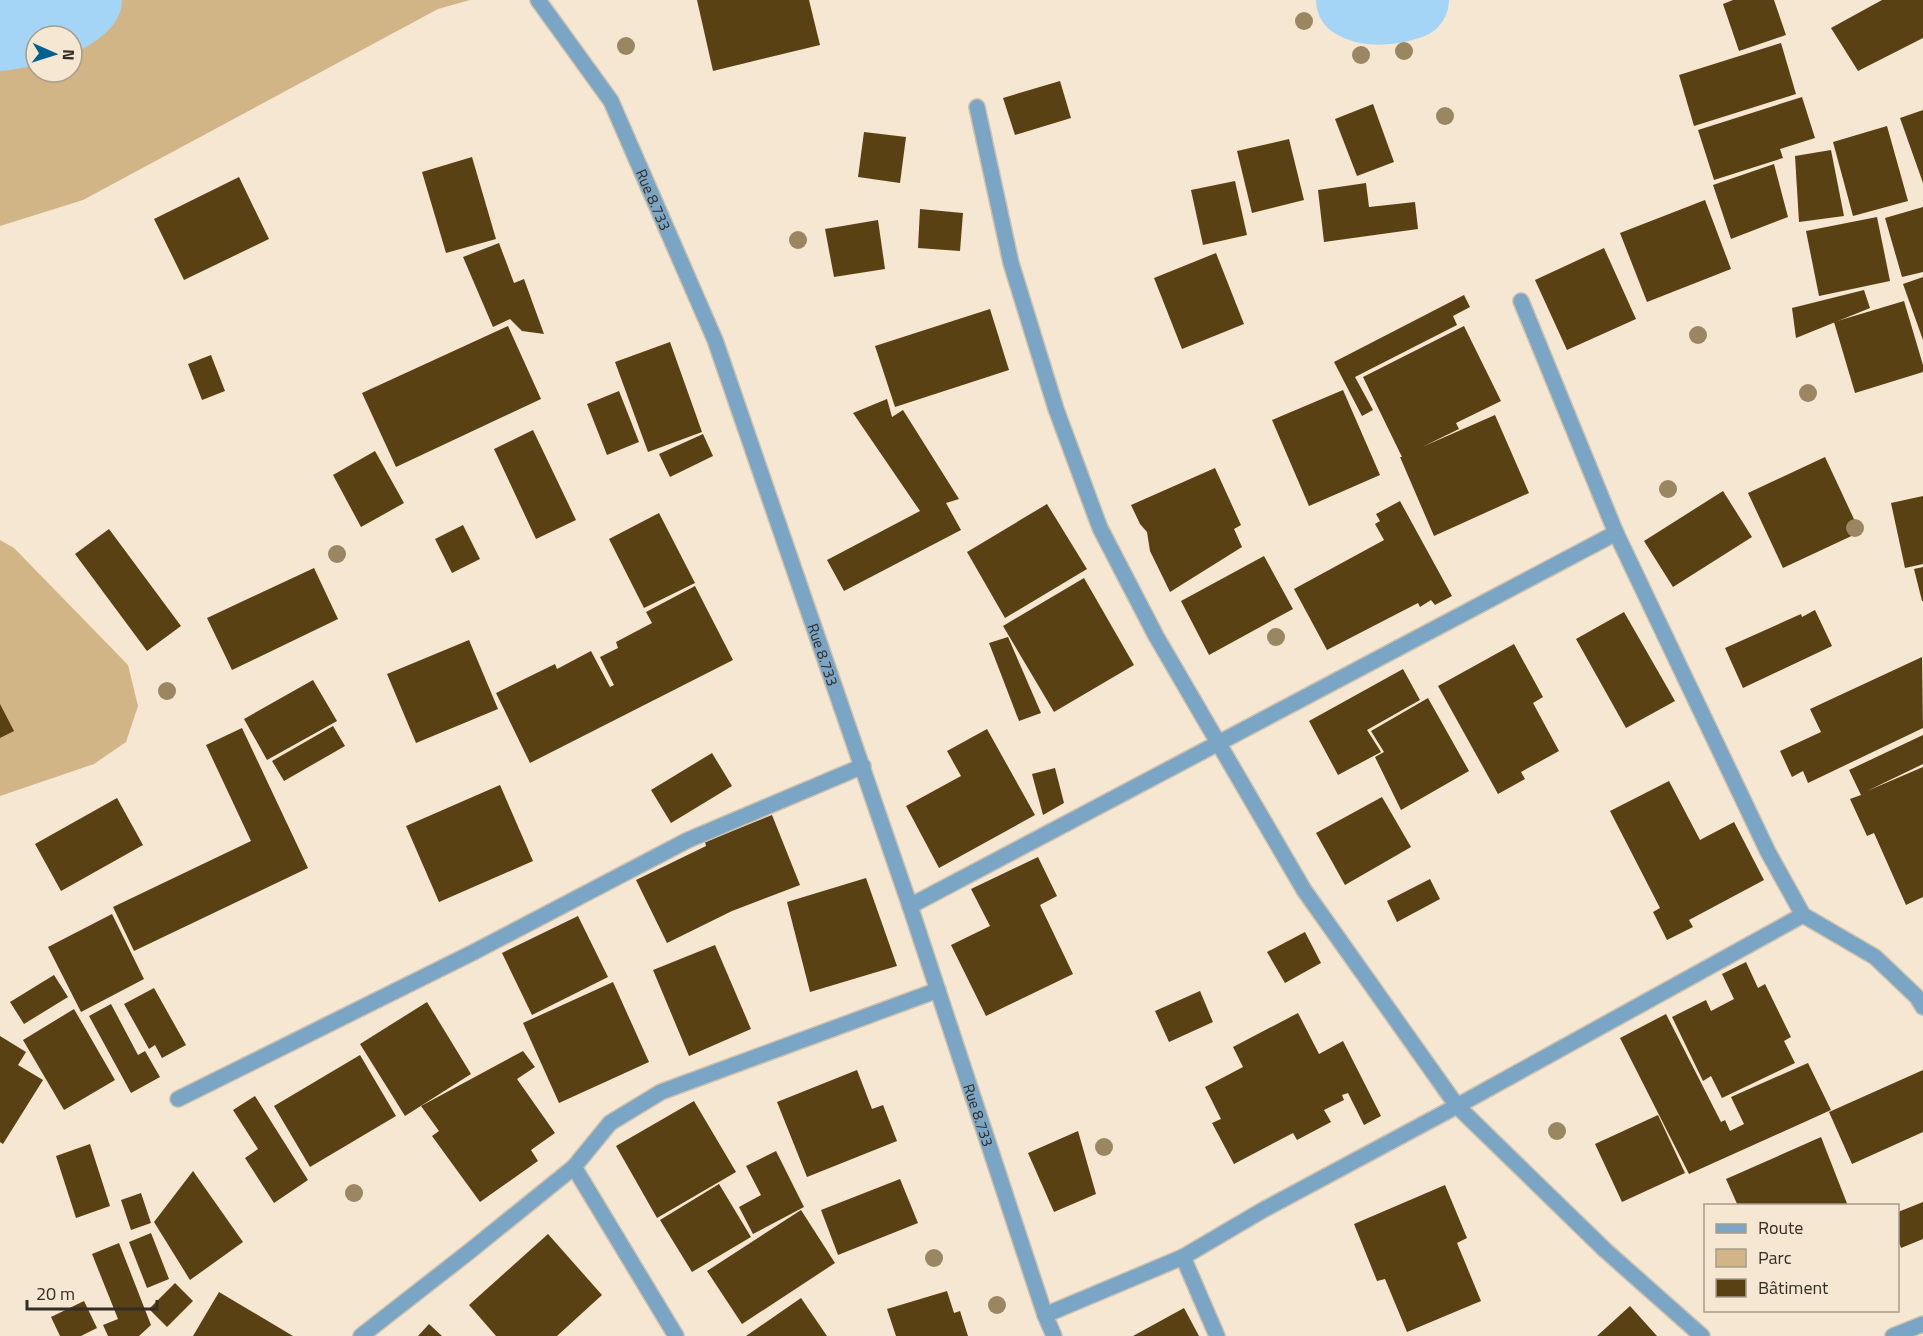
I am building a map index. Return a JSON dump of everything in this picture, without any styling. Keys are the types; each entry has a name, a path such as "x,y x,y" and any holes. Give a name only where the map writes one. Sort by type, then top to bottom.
{"street":[{"name":"Rue 8.733","path":"538,0 611,101 715,340 863,766 1045,1315 1054,1336"},
{"path":"977,107 1011,263 1056,409 1100,528 1156,636 1304,890 1457,1106 1605,1250 1702,1336"},
{"path":"1521,301 1616,533 1768,852 1803,915 1875,957 1917,997 1923,1007"},
{"path":"910,906 1616,533"},
{"path":"178,1100 474,952 688,840 863,766"},
{"path":"1045,1315 1183,1257 1263,1210 1803,915"},
{"path":"361,1336 574,1167 610,1123 661,1092 938,990"},
{"path":"574,1167 676,1336"},
{"path":"1183,1257 1217,1336"},
{"path":"1893,1336 1923,1324"}],"green space":[{"path":"0,0 470,0 438,9 83,200 0,226"},
{"path":"0,540 14,548 128,665 138,706 126,742 94,764 0,796"}],"building":[{"path":"697,0 809,0 820,45 713,71"},
{"path":"1733,0 1774,0 1786,35 1739,51 1723,4"},
{"path":"1882,0 1923,0 1923,38 1858,71 1831,28"},
{"path":"1781,43 1796,94 1694,126 1679,75"},
{"path":"1060,81 1071,118 1015,135 1003,98"},
{"path":"1802,97 1815,138 1780,149 1783,158 1714,180 1698,130"},
{"path":"1373,104 1394,162 1357,176 1335,119"},
{"path":"1923,110 1923,183 1900,118"},
{"path":"1887,126 1908,201 1853,216 1833,142"},
{"path":"864,132 906,137 900,183 858,177"},
{"path":"1289,139 1304,200 1252,213 1237,151"},
{"path":"1831,150 1844,216 1799,222 1795,156"},
{"path":"472,157 496,239 446,253 422,172"},
{"path":"1774,164 1788,217 1731,239 1713,185"},
{"path":"239,177 269,239 184,280 154,219"},
{"path":"1235,181 1247,235 1203,245 1191,190"},
{"path":"1366,183 1369,207 1415,202 1418,229 1324,242 1318,190"},
{"path":"1705,200 1731,269 1647,302 1620,233"},
{"path":"1923,207 1923,272 1902,277 1885,218"},
{"path":"920,209 963,213 960,251 918,248"},
{"path":"1877,217 1890,281 1819,296 1806,231"},
{"path":"878,220 885,269 834,277 825,229"},
{"path":"499,243 514,283 524,279 544,334 522,331 510,319 493,327 463,257"},
{"path":"1604,248 1636,319 1567,350 1535,280"},
{"path":"1216,253 1244,324 1182,349 1154,278"},
{"path":"1923,277 1923,340 1903,284"},
{"path":"1864,290 1870,308 1796,338 1792,308"},
{"path":"1464,295 1470,307 1453,316 1457,325 1355,377 1373,410 1362,416 1334,362"},
{"path":"1904,301 1923,365 1923,372 1855,393 1834,322"},
{"path":"990,309 1009,370 895,407 875,346"},
{"path":"508,326 541,399 396,467 362,393"},
{"path":"1464,326 1501,401 1456,423 1459,429 1422,447 1495,415 1529,493 1434,536 1400,457 1402,457 1363,377"},
{"path":"670,342 702,432 648,452 615,362"},
{"path":"211,355 225,391 202,400 188,364"},
{"path":"1343,390 1380,475 1309,506 1272,420"},
{"path":"619,391 639,442 607,455 587,404"},
{"path":"887,399 892,417 903,410 959,499 946,503 961,530 844,591 827,560 920,511 853,413"},
{"path":"533,430 576,520 536,539 494,449"},
{"path":"703,434 713,456 670,477 659,454"},
{"path":"375,451 404,503 361,527 333,475"},
{"path":"1825,457 1860,532 1783,568 1748,493"},
{"path":"1215,468 1241,525 1234,529 1242,547 1170,592 1150,551 1147,532 1140,524 1131,505"},
{"path":"1723,491 1752,537 1673,587 1644,541"},
{"path":"1923,496 1923,564 1905,568 1891,503"},
{"path":"1400,501 1452,596 1435,605 1431,600 1420,607 1418,603 1327,650 1294,589 1384,540 1375,524 1380,521 1376,514"},
{"path":"1047,504 1087,569 1005,618 967,552"},
{"path":"659,513 695,583 644,608 609,539"},
{"path":"463,525 480,559 452,573 435,539"},
{"path":"109,529 181,626 147,651 75,554"},
{"path":"1264,556 1293,609 1209,655 1181,601"},
{"path":"1923,567 1923,601 1922,601 1914,569"},
{"path":"314,568 338,619 232,670 207,618"},
{"path":"1084,578 1134,665 1054,712 1003,626"},
{"path":"695,586 733,660 530,763 496,693 555,664 557,669 591,651 610,687 614,685 600,657 618,648 616,642 652,623 646,612"},
{"path":"1815,610 1832,646 1743,688 1725,648"},
{"path":"1624,612 1675,701 1626,728 1576,639"},
{"path":"1008,637 1041,713 1019,721 989,643"},
{"path":"469,640 498,709 416,743 387,674"},
{"path":"1514,644 1543,697 1533,703 1559,751 1521,772 1525,779 1498,794 1438,686"},
{"path":"1922,657 1923,728 1808,783 1803,771 1792,777 1780,751 1821,732 1810,709"},
{"path":"1403,669 1420,700 1367,730 1381,752 1338,775 1309,721"},
{"path":"313,680 337,721 267,760 244,719"},
{"path":"1428,698 1469,771 1401,810 1375,757 1384,752 1371,731"},
{"path":"0,704 14,731 0,738"},
{"path":"333,726 345,746 284,781 272,761"},
{"path":"242,728 308,868 134,951 113,907 251,841 206,745"},
{"path":"987,729 1035,815 939,868 906,806 961,776 947,751"},
{"path":"1923,735 1923,764 1867,791 1923,767 1923,897 1906,905 1874,833 1867,836 1850,799 1861,795 1849,770"},
{"path":"712,753 732,786 671,823 651,790"},
{"path":"1055,768 1064,803 1043,815 1032,774"},
{"path":"1669,781 1700,840 1734,822 1764,880 1689,920 1693,927 1667,940 1653,912 1660,908 1610,811"},
{"path":"500,785 533,861 439,902 406,826"},
{"path":"1382,797 1411,847 1345,885 1316,833"},
{"path":"117,798 143,845 61,891 35,844"},
{"path":"772,815 800,885 732,911 667,943 636,880 706,846 705,842"},
{"path":"1038,857 1057,896 1040,905 1073,974 986,1016 951,945 990,926 971,889"},
{"path":"866,878 897,966 810,992 787,902"},
{"path":"1430,879 1440,899 1397,922 1387,901"},
{"path":"112,914 144,979 81,1012 48,947"},
{"path":"578,916 608,977 532,1015 502,953"},
{"path":"1305,932 1321,963 1285,983 1267,952"},
{"path":"715,945 751,1029 689,1056 653,970"},
{"path":"1746,962 1758,988 1765,984 1791,1037 1784,1041 1795,1063 1722,1098 1711,1076 1703,1081 1672,1017 1706,1000 1711,1011 1734,999 1722,974"},
{"path":"54,975 68,997 24,1024 10,1002"},
{"path":"613,982 649,1062 559,1103 523,1023"},
{"path":"154,988 186,1045 162,1058 155,1045 149,1049 124,1004"},
{"path":"1200,991 1213,1022 1169,1042 1155,1011"},
{"path":"427,1002 471,1074 405,1116 360,1044"},
{"path":"111,1004 138,1055 145,1051 160,1077 131,1093 89,1016"},
{"path":"74,1009 115,1080 64,1110 23,1040"},
{"path":"1298,1013 1319,1054 1343,1041 1381,1116 1364,1125 1348,1093 1342,1095 1344,1100 1324,1110 1331,1122 1297,1140 1293,1133 1234,1164 1212,1123 1221,1119 1205,1087 1243,1067 1233,1047"},
{"path":"1666,1014 1721,1122 1725,1120 1730,1131 1744,1124 1731,1097 1808,1063 1831,1110 1689,1174 1620,1038"},
{"path":"0,1036 26,1052 18,1065 43,1080 3,1144 0,1142"},
{"path":"523,1051 535,1067 517,1079 555,1133 531,1150 538,1161 480,1202 432,1136 439,1131 421,1106"},
{"path":"360,1055 396,1116 310,1167 274,1106"},
{"path":"857,1070 872,1109 883,1105 897,1141 807,1177 777,1102"},
{"path":"1923,1070 1923,1132 1852,1164 1829,1112"},
{"path":"255,1096 308,1180 274,1203 245,1158 258,1149 233,1110"},
{"path":"694,1101 736,1172 657,1218 616,1146"},
{"path":"1658,1115 1685,1173 1622,1202 1595,1144"},
{"path":"1078,1131 1096,1194 1054,1212 1028,1153"},
{"path":"1821,1137 1847,1204 1737,1204 1726,1179"},
{"path":"90,1144 110,1206 76,1218 56,1156"},
{"path":"776,1151 804,1207 753,1234 739,1207 761,1195 746,1166"},
{"path":"193,1171 243,1242 190,1280 154,1222"},
{"path":"900,1179 918,1223 838,1255 821,1210"},
{"path":"719,1184 751,1237 692,1272 660,1220"},
{"path":"1445,1185 1467,1238 1457,1243 1481,1301 1407,1332 1385,1279 1377,1281 1354,1224"},
{"path":"141,1193 151,1223 131,1230 121,1200"},
{"path":"1923,1202 1923,1239 1901,1248 1899,1242 1899,1212"},
{"path":"801,1210 835,1263 742,1324 707,1271"},
{"path":"151,1233 169,1279 147,1288 129,1242"},
{"path":"548,1234 602,1295 557,1336 496,1336 469,1305"},
{"path":"119,1243 151,1325 139,1336 108,1336 103,1325 118,1319 92,1254"},
{"path":"175,1283 193,1301 167,1327 149,1309"},
{"path":"947,1291 954,1313 960,1311 968,1336 896,1336 887,1309"},
{"path":"219,1292 293,1336 193,1336"},
{"path":"801,1298 827,1336 746,1336"},
{"path":"84,1301 97,1328 81,1336 60,1336 51,1317"},
{"path":"1630,1306 1657,1336 1597,1336"},
{"path":"1184,1308 1199,1336 1133,1336"},
{"path":"429,1324 442,1336 418,1336"}],"waterway":[{"path":"0,32 33,26 56,18 83,0"},
{"path":"1355,0 1368,5 1382,6 1410,0"}]}
